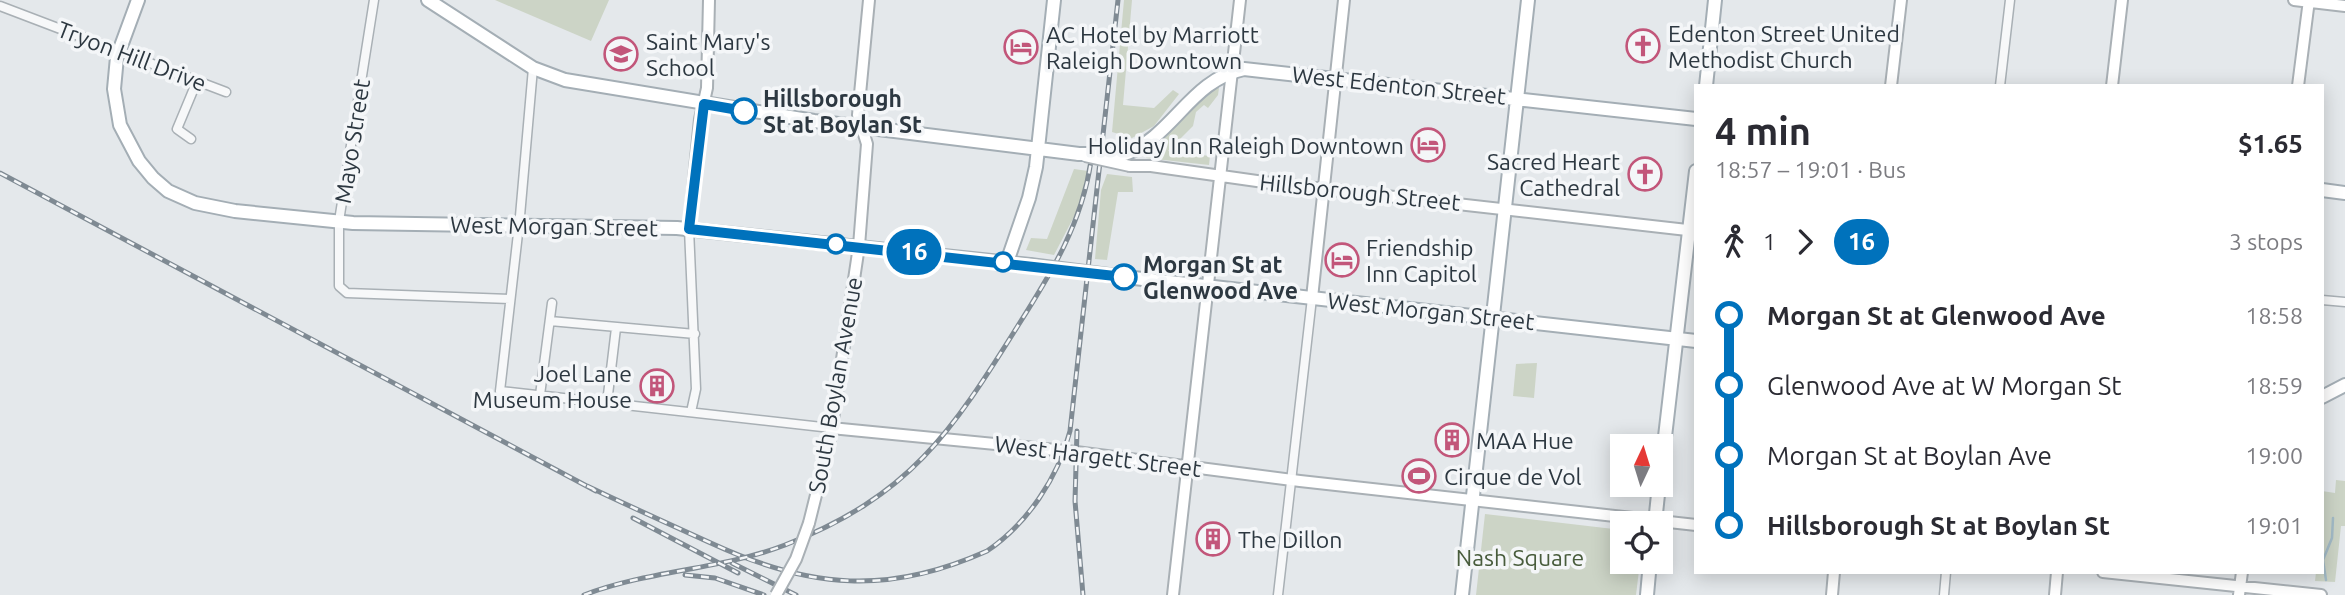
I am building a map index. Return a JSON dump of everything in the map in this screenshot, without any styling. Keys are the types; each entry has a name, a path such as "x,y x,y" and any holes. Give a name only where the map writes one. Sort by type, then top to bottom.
{"main road":[{"name":"West Morgan Street","path":"138,0 118,51 114,89 120,125 139,161 168,191 215,208 339,221 689,229 1007,262 1694,341"},
{"name":"Hillsborough Street","path":"428,0 446,6 533,68 593,86 862,127 1039,150 1110,157 1132,152"},
{"path":"1007,262 1029,198 1039,150 1054,0"},
{"path":"1462,595 1528,0"},
{"path":"1706,84 1716,0"},
{"name":"West Edenton Street","path":"1132,152 1158,135 1200,89 1231,72 1255,69 1694,119"},
{"path":"2324,190 2345,193"},
{"path":"1665,434 1694,200"},
{"path":"2324,396 2345,385"},
{"path":"1647,595 1649,574"}],"street":[{"name":"Mayo Street","path":"374,0 339,221 338,283 347,293 510,299"},
{"path":"691,412 696,389 689,229 704,104 709,0"},
{"name":"South Boylan Avenue","path":"776,595 796,559 809,523 831,428 859,246 867,144 858,115 869,0"},
{"path":"1173,595 1240,0"},
{"path":"1278,595 1345,0"},
{"path":"1891,84 1901,0"},
{"path":"2000,84 2010,0"},
{"path":"2112,84 2122,0"},
{"path":"2294,0 2345,6"},
{"path":"2298,84 2309,1"},
{"name":"Tryon Hill Drive","path":"0,6 226,92"},
{"path":"510,299 533,68"},
{"path":"191,139 177,129 197,80"},
{"name":"Hillsborough Street","path":"1132,152 1151,166"},
{"name":"Hillsborough Street","path":"1079,154 1130,166 1151,166 1692,230"},
{"name":"West Hargett Street","path":"510,299 500,391 1021,446 1610,517"},
{"path":"2324,300 2345,302"},
{"path":"540,396 552,303"},
{"path":"550,321 695,334"},
{"path":"607,403 616,328"},
{"name":"West Hargett Street","path":"1673,523 1694,525"},
{"path":"1832,595 1835,574"},
{"path":"1944,595 1946,574"},
{"path":"2055,595 2057,574"},
{"path":"2117,574 2239,591 2320,595"}],"green space":[{"path":"495,0 609,0 591,41"},
{"path":"1124,0 1132,0 1123,105 1154,108 1173,90 1179,94 1154,126 1132,138 1112,132"},
{"path":"1213,84 1219,88 1218,95 1208,108 1204,105 1196,112 1193,126 1168,151 1210,156 1209,165 1146,158 1145,150"},
{"path":"1074,169 1088,171 1079,207 1054,255 1026,250 1031,238 1047,239"},
{"path":"1107,174 1132,177 1133,192 1118,192 1107,260 1095,259 1101,190"},
{"path":"1537,363 1534,398 1513,396 1516,364"},
{"path":"2336,480 2345,481 2345,526 2341,526 2335,582 2315,581 2316,574 2324,574 2324,491 2335,493"},
{"name":"Nash Square","path":"1485,514 1610,529 1610,574 1639,574 1636,595 1476,595"}],"waterway":[{"path":"2324,558 2332,538 2333,518"},
{"path":"2324,567 2326,580"}],"railway":[{"path":"587,486 749,559 817,578 850,581 917,575 987,551 1002,540 1028,514 1049,483 1065,449 1070,431 1118,0"},
{"path":"584,595 634,580 735,560 785,545 828,526 865,505 896,482 948,429 995,363 1031,305 1073,226 1087,184 1091,161"},
{"path":"0,173 596,491"},
{"path":"1077,431 1075,501 1083,595"},
{"path":"633,518 738,573"},
{"path":"732,563 796,595"},
{"path":"685,575 715,578 764,595"}],"bus line":[{"name":"16","path":"744,111 704,104 700,119 689,229 1124,277"}],"place":[{"name":"Edenton Street United Methodist Church","path":"1643,46"},
{"name":"AC Hotel by Marriott Raleigh Downtown","path":"1021,47"},
{"name":"Saint Mary's School","path":"621,54"},
{"name":"Hillsborough St at Boylan St","path":"744,111"},
{"name":"Holiday Inn Raleigh Downtown","path":"1428,145"},
{"name":"Sacred Heart Cathedral","path":"1645,174"},
{"name":"Friendship Inn Capitol","path":"1342,260"},
{"name":"Morgan St at Glenwood Ave","path":"1124,277"},
{"name":"Joel Lane Museum House","path":"657,386"},
{"name":"MAA Hue","path":"1452,440"},
{"name":"Cirque de Vol","path":"1419,476"},
{"name":"The Dillon","path":"1213,539"}]}
